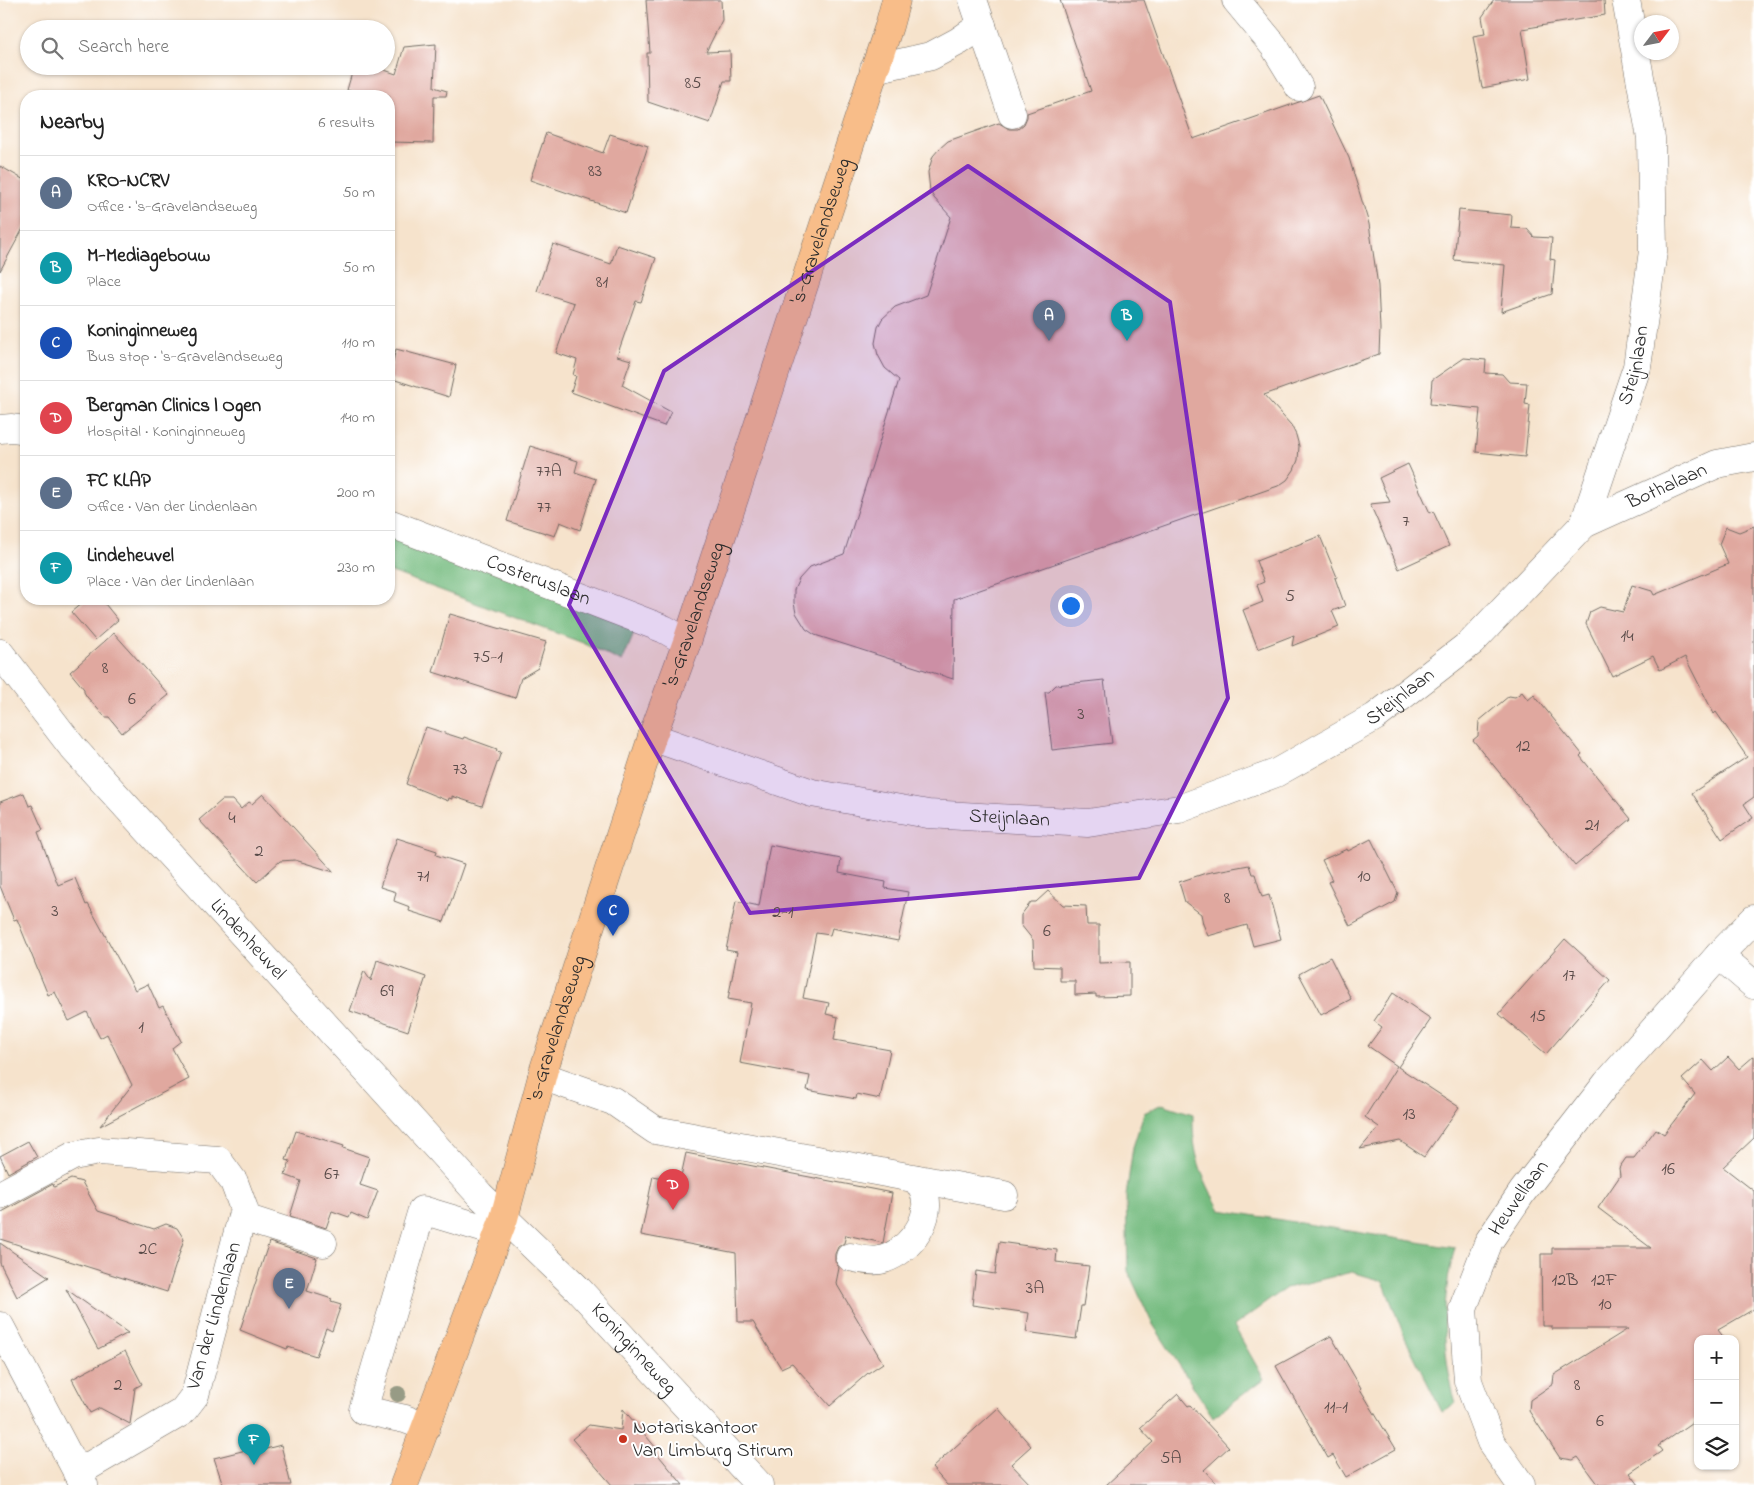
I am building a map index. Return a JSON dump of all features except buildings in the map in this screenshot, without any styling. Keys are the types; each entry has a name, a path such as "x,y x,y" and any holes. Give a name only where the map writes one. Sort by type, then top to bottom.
{"main road":[{"name":"'s-Gravelandseweg","path":"404,1485 502,1225 542,1076 652,737 687,642 896,0"}],"street":[{"path":"973,0 1012,114"},
{"path":"1236,0 1274,46 1299,87"},
{"name":"Steijnlaan","path":"652,737 812,794 928,814 1088,823 1179,809 1276,773 1375,717 1472,642 1584,524 1637,367 1654,251 1651,138 1626,0"},
{"path":"874,69 931,56 959,41 982,25"},
{"path":"0,429 20,429"},
{"name":"Bothalaan","path":"1584,524 1717,464 1754,457"},
{"name":"Costeruslaan","path":"395,525 664,629 687,642"},
{"name":"Lindenheuvel","path":"0,653 73,748 480,1195 502,1225"},
{"name":"Heuvellaan","path":"1521,1485 1490,1442 1468,1381 1463,1308 1489,1241 1523,1191 1607,1083 1719,955 1754,919"},
{"path":"1719,955 1754,985"},
{"path":"542,1076 613,1101 655,1130 1004,1195"},
{"name":"Van der Lindenlaan","path":"0,1195 72,1156 99,1151 218,1160 234,1182 244,1209 195,1395 182,1412 81,1479 0,1326"},
{"path":"850,1257 873,1261 882,1260 894,1255 915,1236 923,1221 926,1209 925,1196 917,1179"},
{"path":"426,1427 405,1419 363,1410 422,1210 502,1225"},
{"name":"Van der Lindenlaan","path":"242,1217 324,1243"},
{"name":"Koninginneweg","path":"502,1225 578,1289 759,1485"}],"highlighted area":[{"path":"968,166 1170,302 1228,698 1139,878 750,913 569,605 664,371"}],"green space":[{"path":"395,531 636,629 622,662 583,643 395,573"},
{"path":"1162,1104 1193,1114 1194,1141 1199,1164 1220,1210 1455,1248 1447,1286 1445,1345 1456,1403 1442,1412 1405,1338 1383,1281 1352,1272 1286,1288 1234,1326 1264,1379 1213,1417 1152,1323 1128,1271 1126,1196 1133,1147 1144,1113"}],"place":[{"name":"KRO-NCRV","path":"1049,341"},
{"name":"M-Mediagebouw","path":"1127,341"},
{"name":"Koninginneweg","path":"613,936"},
{"name":"Bergman Clinics | Ogen","path":"673,1210"},
{"name":"FC KLAP","path":"289,1309"},
{"name":"Notariskantoor Van Limburg Stirum","path":"623,1439"},
{"name":"Lindeheuvel","path":"254,1465"}]}
